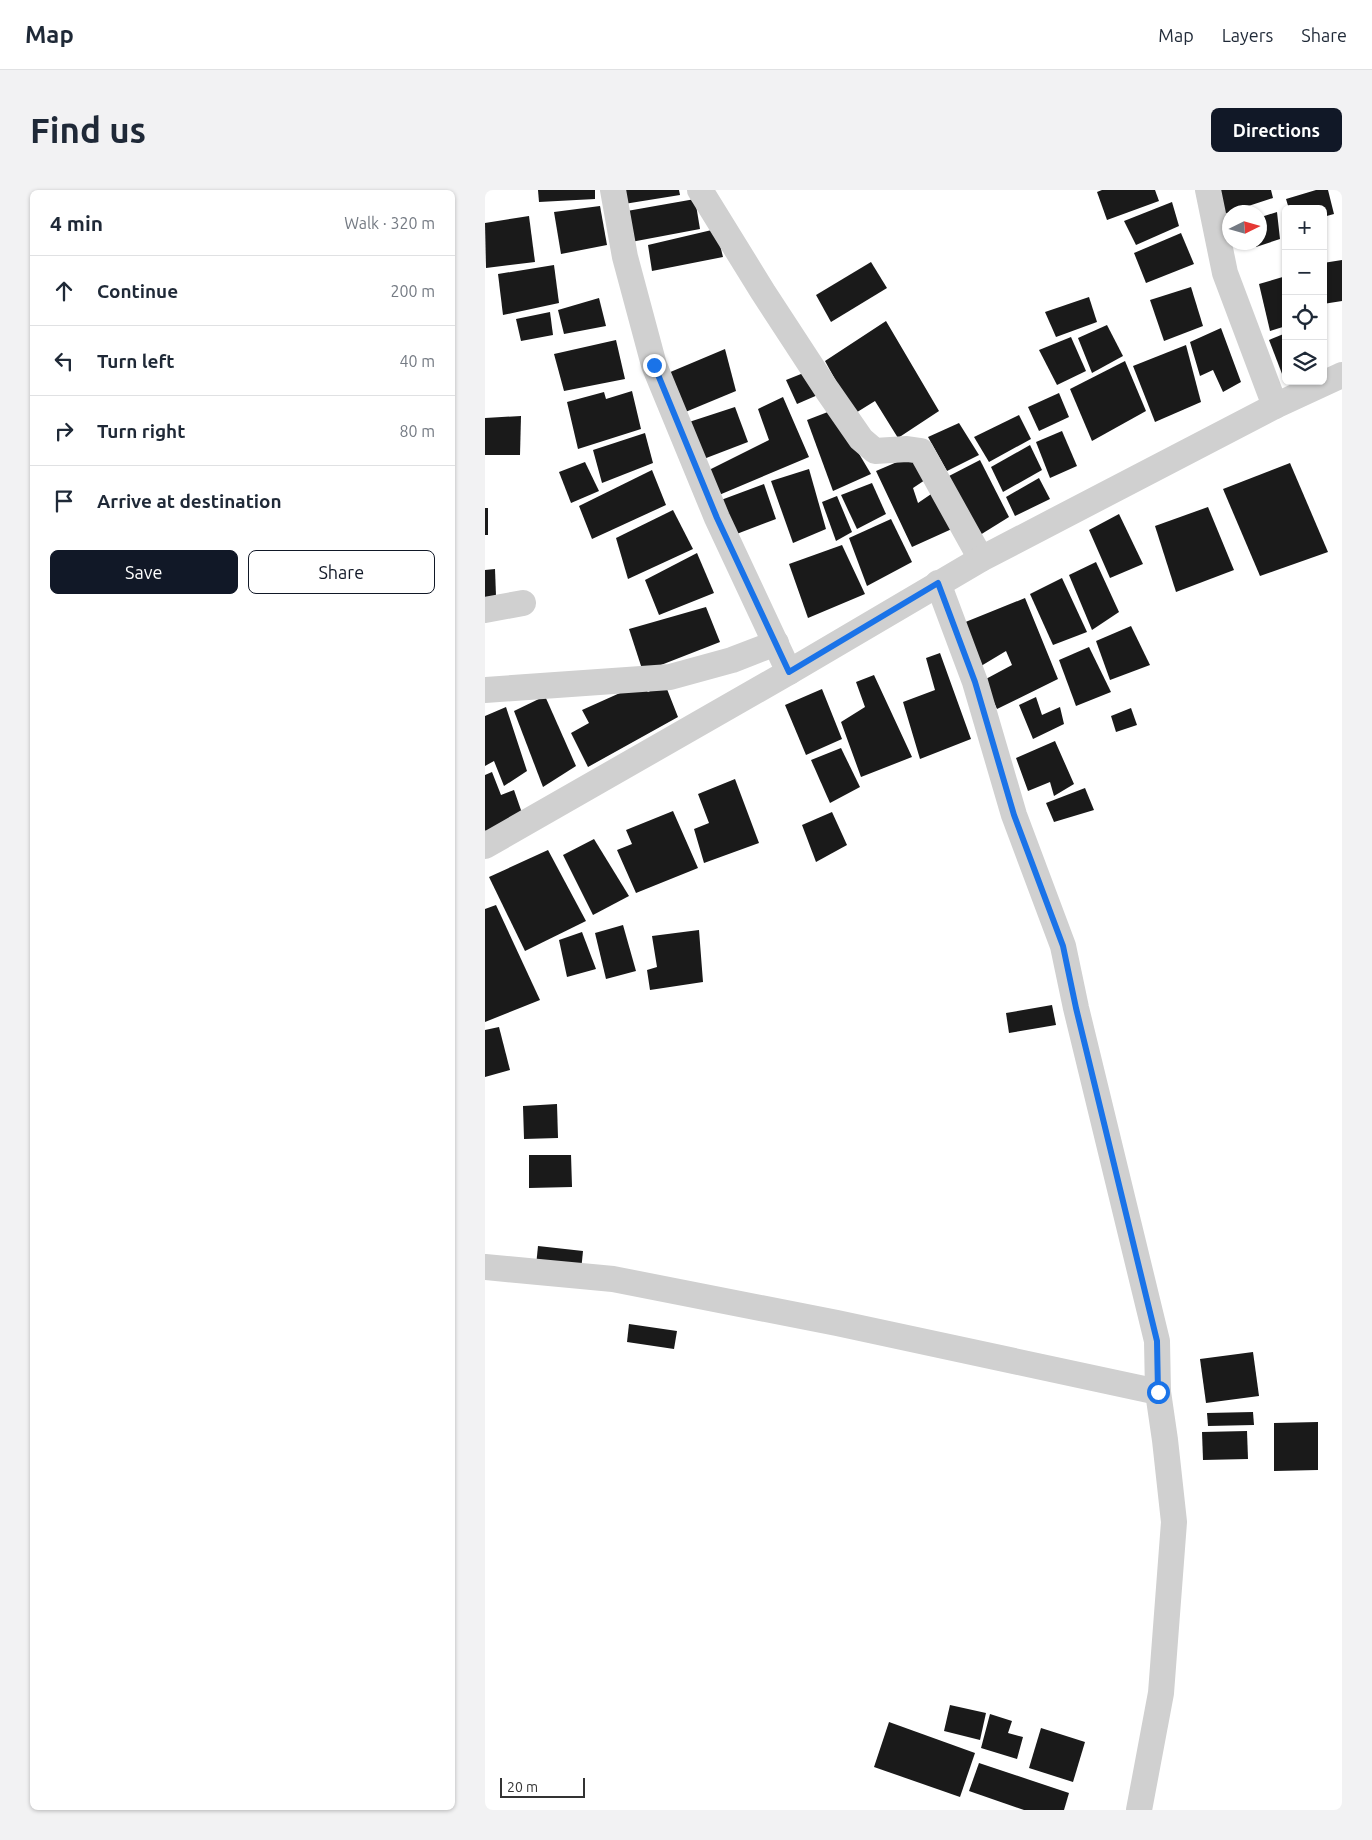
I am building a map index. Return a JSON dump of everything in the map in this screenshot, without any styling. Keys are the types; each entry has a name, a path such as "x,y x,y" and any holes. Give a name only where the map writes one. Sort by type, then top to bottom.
{"street":[{"path":"613,190 625,257 654,365 717,518 789,672"},
{"path":"701,190 763,292 861,439 875,451 907,449 921,451 981,559"},
{"path":"1208,190 1225,273 1275,406"},
{"path":"485,846 789,672 981,559 1275,406 1342,375"},
{"path":"938,583 975,682 1014,815 1063,946 1076,1008 1157,1341 1158,1392 1174,1522 1161,1693 1139,1810"},
{"path":"485,610 523,603"},
{"path":"485,690 670,677 732,660 776,643"},
{"path":"485,1268 613,1279 837,1323 1158,1392"}],"building":[{"path":"538,190 595,190 595,199 539,202"},
{"path":"623,190 679,190 680,195 624,204"},
{"path":"1102,190 1155,190 1159,201 1107,220 1097,192"},
{"path":"1217,190 1271,190 1273,198 1252,205 1222,205 1221,215"},
{"path":"1316,190 1328,190 1334,214 1327,216 1327,205 1288,205 1286,199"},
{"path":"695,199 700,229 631,242 627,211"},
{"path":"1172,202 1179,226 1136,245 1124,221"},
{"path":"600,206 607,245 561,254 554,212"},
{"path":"1277,212 1280,239 1267,243 1267,215"},
{"path":"529,216 535,262 486,268 485,223"},
{"path":"716,229 723,257 652,271 648,245"},
{"path":"1181,233 1194,264 1146,283 1134,253"},
{"path":"1342,260 1342,301 1327,303 1327,262"},
{"path":"871,262 887,288 831,322 816,295"},
{"path":"554,265 559,303 503,315 498,274"},
{"path":"1282,277 1282,327 1270,331 1259,284"},
{"path":"1191,287 1203,326 1164,341 1150,300"},
{"path":"1089,297 1097,322 1056,337 1045,312"},
{"path":"599,298 606,326 564,334 558,310"},
{"path":"550,312 553,335 521,341 516,319"},
{"path":"886,321 939,411 898,438 875,401 854,414 825,361"},
{"path":"1107,325 1123,356 1092,373 1078,338"},
{"path":"1221,328 1241,382 1223,392 1213,370 1200,376 1190,342"},
{"path":"1282,335 1282,374 1269,340"},
{"path":"1071,337 1086,371 1057,385 1039,350"},
{"path":"616,340 625,379 564,391 554,354"},
{"path":"1186,345 1201,402 1155,422 1133,366"},
{"path":"725,349 736,391 683,413 668,373"},
{"path":"1125,361 1146,411 1092,441 1070,389"},
{"path":"806,372 820,394 797,404 786,380"},
{"path":"632,391 641,429 578,449 567,402 604,392 606,399"},
{"path":"1059,393 1069,417 1039,431 1028,407"},
{"path":"783,397 809,457 719,495 709,470 769,440 758,409"},
{"path":"735,407 748,442 701,460 686,423"},
{"path":"833,410 871,474 833,491 807,420"},
{"path":"1019,415 1031,439 989,462 974,437"},
{"path":"521,416 520,455 485,455 485,418"},
{"path":"959,423 979,455 947,471 928,437"},
{"path":"1062,431 1077,466 1050,478 1036,442"},
{"path":"645,433 653,463 602,483 593,450"},
{"path":"1030,445 1042,470 1003,492 991,467"},
{"path":"911,456 928,478 913,488 918,503 937,490 954,528 912,547 876,471"},
{"path":"980,460 1009,517 980,535 949,476"},
{"path":"585,462 599,491 571,503 559,472"},
{"path":"1290,463 1328,552 1260,576 1223,489"},
{"path":"809,469 826,529 793,543 771,481"},
{"path":"652,470 666,505 592,539 579,506"},
{"path":"1039,478 1050,499 1015,516 1006,497"},
{"path":"872,483 886,514 857,529 841,495"},
{"path":"764,484 776,519 734,535 721,500"},
{"path":"837,496 852,532 836,541 822,502"},
{"path":"1208,507 1234,570 1176,592 1155,526"},
{"path":"485,508 488,508 488,535 485,535"},
{"path":"673,510 693,549 628,579 616,538"},
{"path":"1119,514 1143,564 1110,578 1089,530"},
{"path":"891,519 912,562 867,586 849,538"},
{"path":"842,545 865,594 808,618 789,564"},
{"path":"697,553 714,593 659,615 645,580"},
{"path":"1096,562 1119,612 1092,630 1069,575"},
{"path":"495,569 496,596 485,598 485,570"},
{"path":"1062,578 1087,632 1053,645 1030,594"},
{"path":"1025,598 1058,679 997,709 984,680 1012,665 1006,651 981,666 963,623"},
{"path":"706,607 720,642 643,672 629,629"},
{"path":"1131,626 1150,665 1110,680 1096,641"},
{"path":"1089,647 1111,692 1076,706 1059,660"},
{"path":"940,653 971,739 920,759 903,702 935,690 926,658"},
{"path":"874,675 912,757 861,777 841,722 865,707 856,682"},
{"path":"640,684 648,692 665,684 678,717 588,767 571,733 589,723 582,710"},
{"path":"822,689 842,739 806,755 785,705"},
{"path":"545,696 576,766 543,787 514,711"},
{"path":"1036,697 1042,715 1060,707 1064,724 1033,739 1019,705"},
{"path":"506,707 527,771 504,786 494,761 485,766 485,716"},
{"path":"1131,708 1137,725 1116,732 1111,716"},
{"path":"1055,741 1074,784 1054,796 1050,782 1028,791 1016,758"},
{"path":"841,748 860,787 830,803 811,760"},
{"path":"492,772 501,795 514,790 522,813 488,835 485,830 485,775"},
{"path":"735,779 759,843 704,863 694,829 709,823 698,794"},
{"path":"1085,788 1094,810 1054,822 1046,803"},
{"path":"673,811 698,868 636,893 617,850 632,844 626,830"},
{"path":"832,812 847,845 816,862 802,825"},
{"path":"594,839 629,896 593,915 563,855"},
{"path":"548,850 586,921 525,951 489,877"},
{"path":"496,905 540,1000 485,1022 485,909"},
{"path":"623,925 636,971 606,979 595,933"},
{"path":"699,930 703,982 650,990 647,970 657,967 652,936"},
{"path":"582,932 596,969 567,977 559,940"},
{"path":"1052,1005 1056,1025 1009,1033 1006,1013"},
{"path":"499,1027 510,1070 485,1077 485,1030"},
{"path":"557,1104 558,1138 524,1139 523,1106"},
{"path":"529,1155 571,1155 572,1187 529,1188"},
{"path":"538,1246 583,1251 581,1271 536,1266"},
{"path":"629,1324 677,1331 674,1349 627,1342"},
{"path":"1253,1352 1259,1396 1206,1403 1200,1359"},
{"path":"1253,1412 1254,1425 1208,1426 1207,1413"},
{"path":"1318,1422 1318,1470 1274,1471 1274,1423"},
{"path":"1247,1431 1248,1459 1203,1460 1202,1432"},
{"path":"950,1705 986,1713 980,1740 944,1731"},
{"path":"990,1714 1012,1721 1008,1733 1023,1737 1017,1759 981,1748"},
{"path":"889,1722 975,1753 960,1797 874,1767"},
{"path":"1041,1728 1085,1742 1073,1782 1029,1768"},
{"path":"979,1763 1069,1793 1064,1810 1024,1810 969,1791"}],"route":[{"path":"654,365 717,518 789,672 938,583 975,682 1014,815 1063,946 1076,1008 1157,1341 1158,1392"}]}
